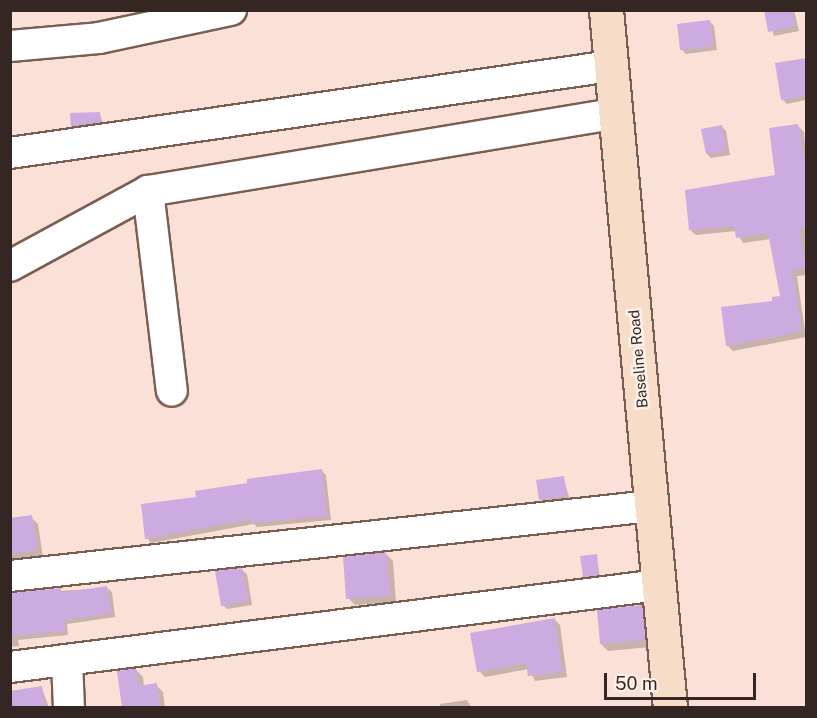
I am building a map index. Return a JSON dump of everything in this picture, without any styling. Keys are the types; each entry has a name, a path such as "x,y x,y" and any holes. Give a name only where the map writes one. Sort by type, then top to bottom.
{"main road":[{"name":"Baseline Road","path":"606,10 670,708"}],"street":[{"path":"10,46 99,38 231,10"},
{"path":"10,153 611,66"},
{"path":"10,266 148,191 615,114"},
{"path":"148,191 172,391"},
{"path":"10,576 651,506"},
{"path":"10,667 659,585"},
{"path":"67,661 69,708"}],"building":[{"path":"764,10 792,10 795,26 768,32"},
{"path":"710,20 713,46 680,50 677,24"},
{"path":"807,58 807,96 781,100 775,63"},
{"path":"100,112 100,122 71,127 70,113"},
{"path":"798,124 807,171 807,228 799,229 806,268 792,271 802,331 726,346 721,307 772,301 772,297 780,296 768,233 736,238 734,226 689,230 685,190 775,175 769,128"},
{"path":"722,125 726,151 706,154 701,129"},
{"path":"322,469 327,516 251,523 251,519 145,539 141,504 196,497 195,491 247,483 247,479"},
{"path":"564,476 567,496 539,500 536,480"},
{"path":"32,515 37,550 10,554 10,518"},
{"path":"386,552 390,595 346,599 343,557"},
{"path":"597,554 599,575 583,577 580,556"},
{"path":"242,568 248,601 221,606 215,571"},
{"path":"107,586 111,613 64,620 65,631 10,636 10,593 61,588 61,593"},
{"path":"642,605 645,640 600,644 597,610"},
{"path":"555,618 562,672 528,676 526,663 477,672 470,633"},
{"path":"136,668 139,686 157,683 160,708 122,708 117,671"},
{"path":"42,686 45,708 10,708 10,691"}]}
